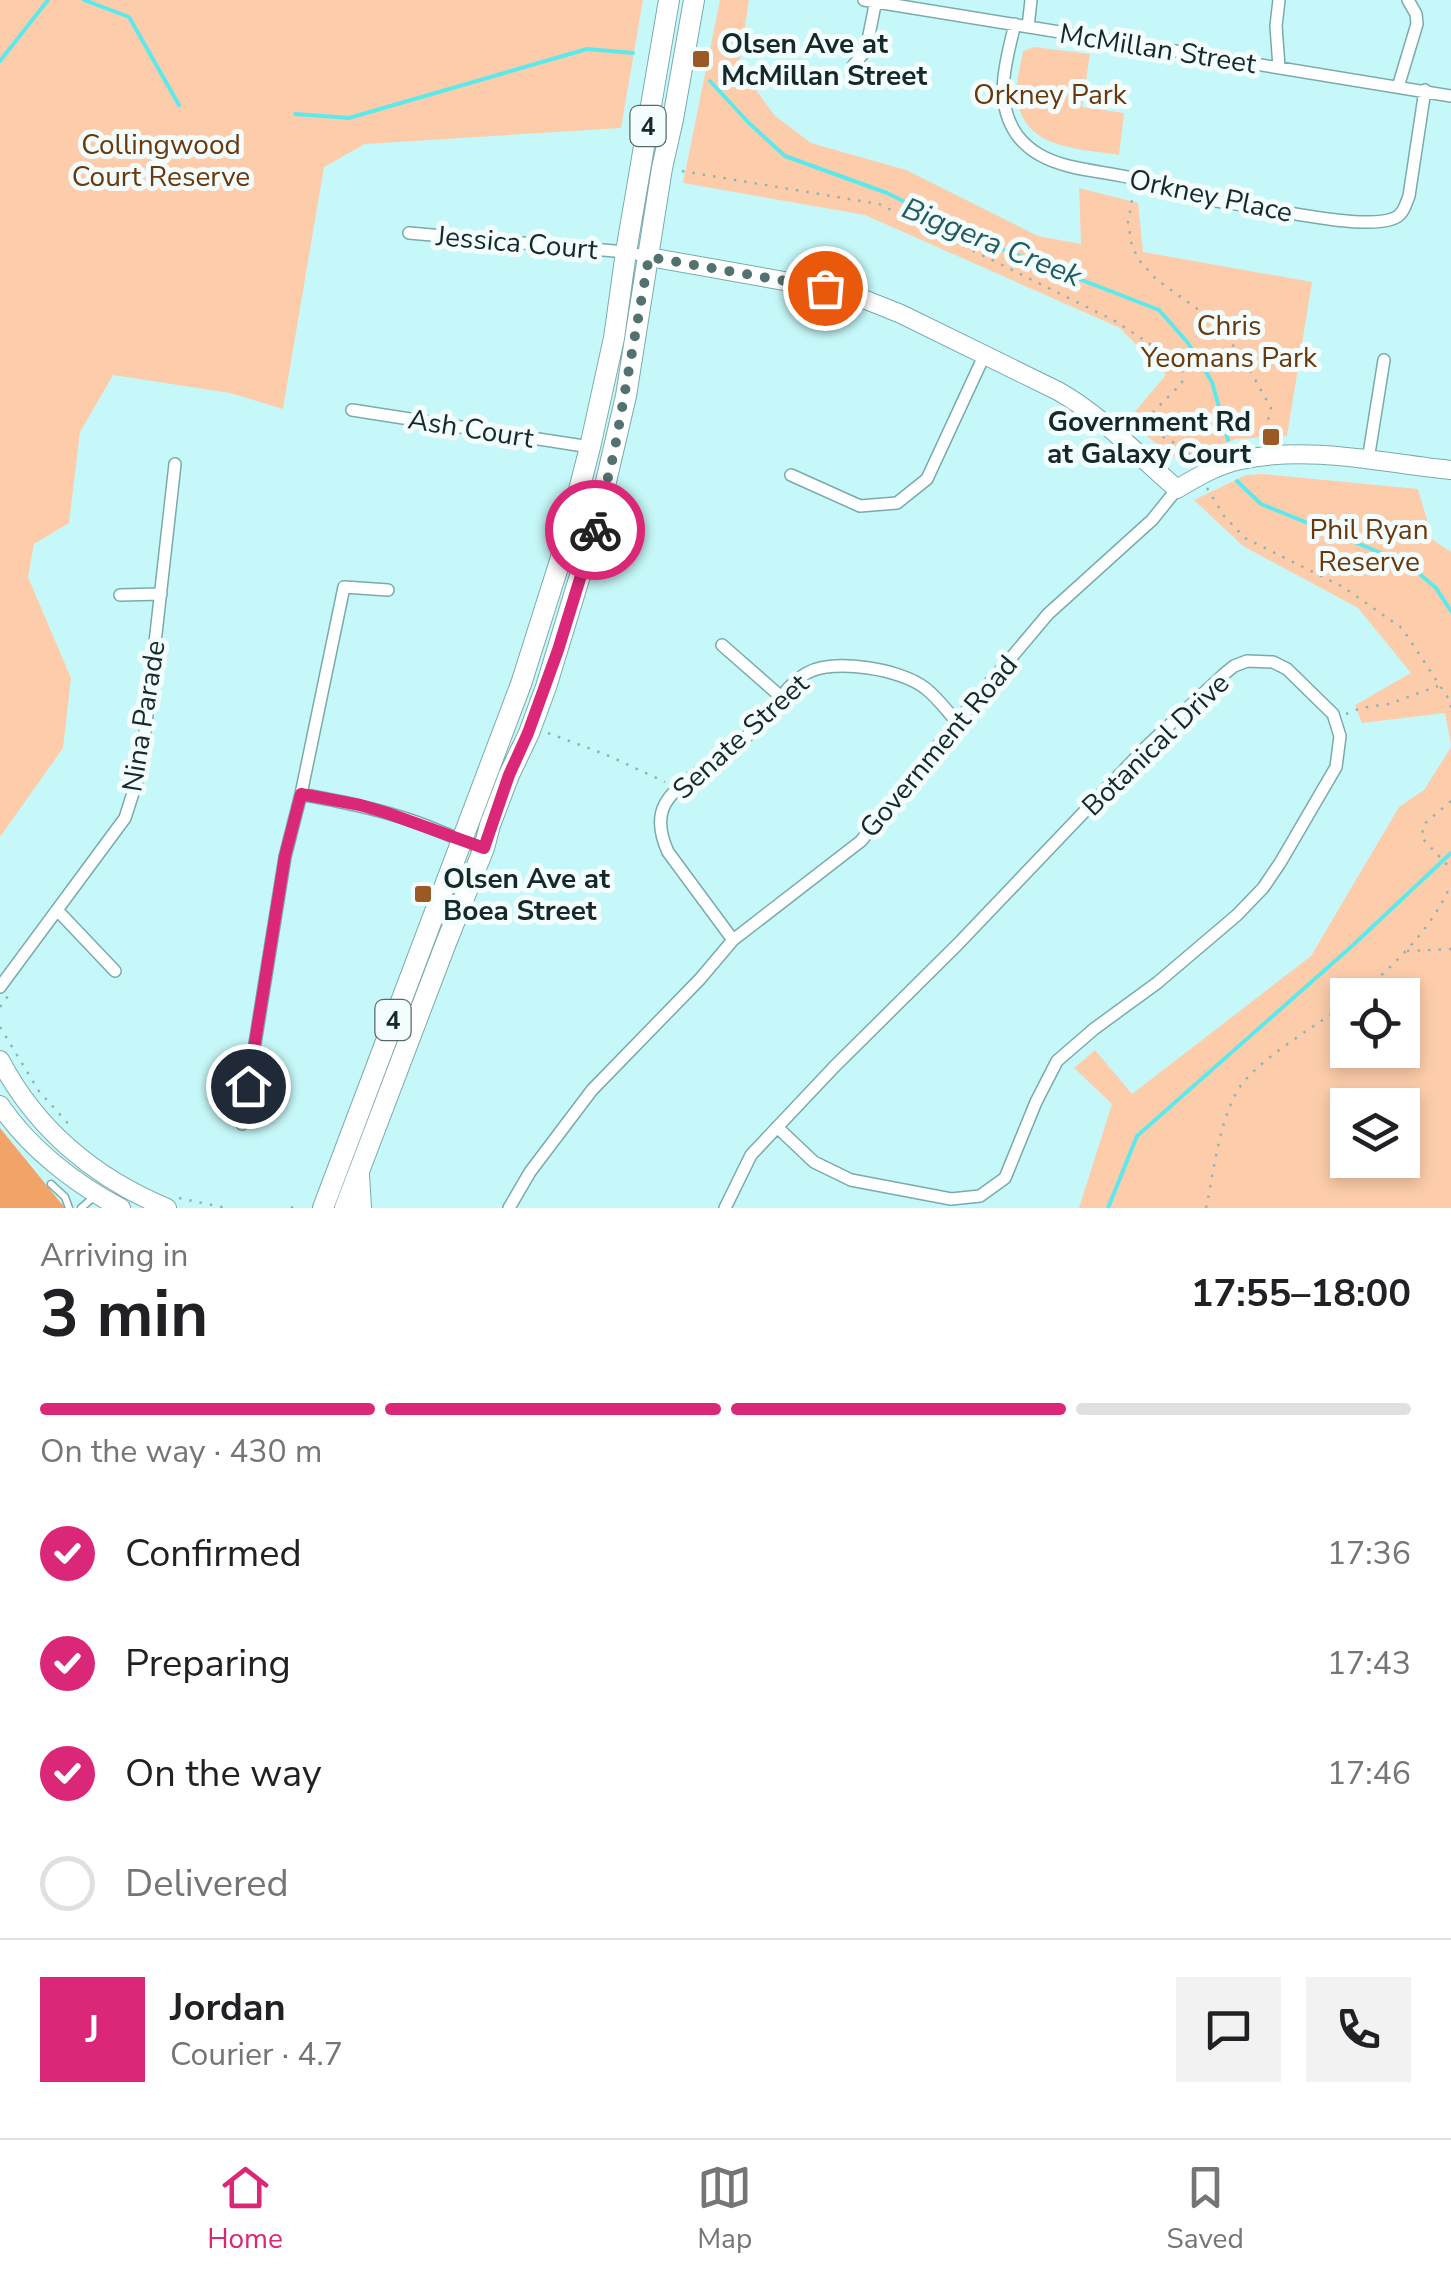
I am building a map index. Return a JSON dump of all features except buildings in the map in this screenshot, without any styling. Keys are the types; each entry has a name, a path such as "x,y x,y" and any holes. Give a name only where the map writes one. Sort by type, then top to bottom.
{"main road":[{"name":"4","path":"315,1206 521,684 565,546 614,338 669,0"},
{"name":"4","path":"315,1206 360,1168 528,733 588,555 614,453 694,0"}],"street":[{"name":"Orkney Place","path":"1032,0 1004,70 1002,98 1016,133 1042,156 1184,195 1365,222 1398,217 1409,196 1425,90"},
{"path":"1279,0 1279,67"},
{"path":"1398,87 1417,24 1408,0"},
{"path":"853,66 866,50 872,1"},
{"name":"McMillan Street","path":"872,1 1451,96"},
{"name":"Jessica Court","path":"409,233 649,257"},
{"path":"649,257 846,292 900,314 1082,405 1177,490"},
{"path":"791,475 860,506 897,503 926,478 984,356"},
{"path":"1368,460 1384,360"},
{"name":"Ash Court","path":"352,410 590,447"},
{"name":"Government Road","path":"509,1208 530,1172 592,1090 733,940 861,841 1048,614 1152,520 1177,490 1200,475 1238,460 1292,454 1451,470"},
{"name":"Nina Parade","path":"0,987 124,818 141,768 175,464"},
{"path":"242,1124 285,856 344,588 388,590"},
{"path":"120,595 160,594"},
{"path":"722,645 780,696"},
{"name":"Botanical Drive","path":"725,1208 751,1155 1148,746 1234,666 1247,661 1273,662 1335,719"},
{"name":"Senate Street","path":"733,940 664,844 660,824 672,791 756,728 780,696 806,673 819,668 850,666 907,678 925,688 957,722"},
{"path":"777,1128 814,1162 851,1180 951,1200 980,1196 1004,1178 1057,1062 1094,1029 1157,984 1262,888 1336,767 1340,736 1335,719"},
{"path":"301,794 378,810 484,848"},
{"path":"58,910 115,971"},
{"path":"0,1060 36,1115 72,1151 124,1188 171,1202"},
{"path":"0,1104 32,1143 60,1168 121,1208"},
{"path":"360,1168 362,1208"}],"lane":[{"path":"50,1184 64,1196 69,1208"},
{"path":"81,1208 96,1194"}],"path":[{"path":"682,171 879,204 1124,326 1159,350 1182,371 1182,383 1154,411 1150,421 1158,435 1186,448 1224,516 1244,538 1343,586 1402,628 1450,701 1451,710"},
{"path":"1137,179 1128,222 1138,260 1166,287 1214,321 1243,358 1271,408 1263,439 1268,439 1268,456"},
{"path":"1335,719 1440,686"},
{"path":"547,733 607,755 665,782 672,791"},
{"path":"1450,868 1422,838 1424,824 1451,800"},
{"path":"1376,978 1406,950 1444,901 1451,884"},
{"path":"1406,950 1451,949"},
{"path":"1206,1208 1220,1142 1236,1093 1286,1045 1330,1014"},
{"path":"0,1027 35,1086 79,1136"},
{"path":"171,1202 226,1208"}],"green space":[{"name":"Collingwood Court Reserve","path":"0,0 643,0 621,128 365,144 324,167 283,409 230,393 113,375 80,432 69,523 34,544 28,577 71,678 63,748 0,837"},
{"name":"Chris Yeomans Park","path":"720,0 749,0 739,66 774,115 811,143 906,170 1038,236 1081,244 1079,188 1138,203 1143,252 1312,282 1287,436 1236,439 1177,459 1127,421 1166,375 1120,328 865,215 683,183"},
{"name":"Orkney Park","path":"1034,47 1090,54 1082,107 1124,113 1119,155 1052,142 1027,124 1020,109 1017,85 1023,51"},
{"name":"Phil Ryan Reserve","path":"1246,475 1418,489 1433,540 1451,552 1451,744 1445,713 1362,723 1355,705 1411,673 1358,608 1243,546 1194,500"},
{"path":"1451,747 1451,1208 1079,1208 1112,1104 1074,1068 1095,1050 1132,1094 1311,956 1399,807 1424,790"}],"shaded area":[{"path":"0,1128 65,1208 0,1208"}],"waterway":[{"name":"Biggera Creek","path":"0,61 48,0"},
{"name":"Biggera Creek","path":"84,0 129,17 179,105"},
{"name":"Biggera Creek","path":"295,114 349,118 587,49 633,53"},
{"name":"Biggera Creek","path":"710,81 785,156 887,193 992,245 1159,310 1188,343 1212,382 1228,440"},
{"name":"Biggera Creek","path":"1237,481 1261,504 1408,564 1436,588 1451,611"},
{"path":"1108,1208 1137,1136 1451,853"}],"way so far":[{"path":"595,530 626,396 649,257 825,288"}],"place":[{"name":"Olsen Ave at McMillan Street","path":"701,59"},
{"name":"Government Rd at Galaxy Court","path":"1271,437"},
{"name":"Olsen Ave at Boea Street","path":"423,894"}],"route":[{"path":"248,1086 285,856 301,794 360,805 484,848 558,650 595,530"}]}
